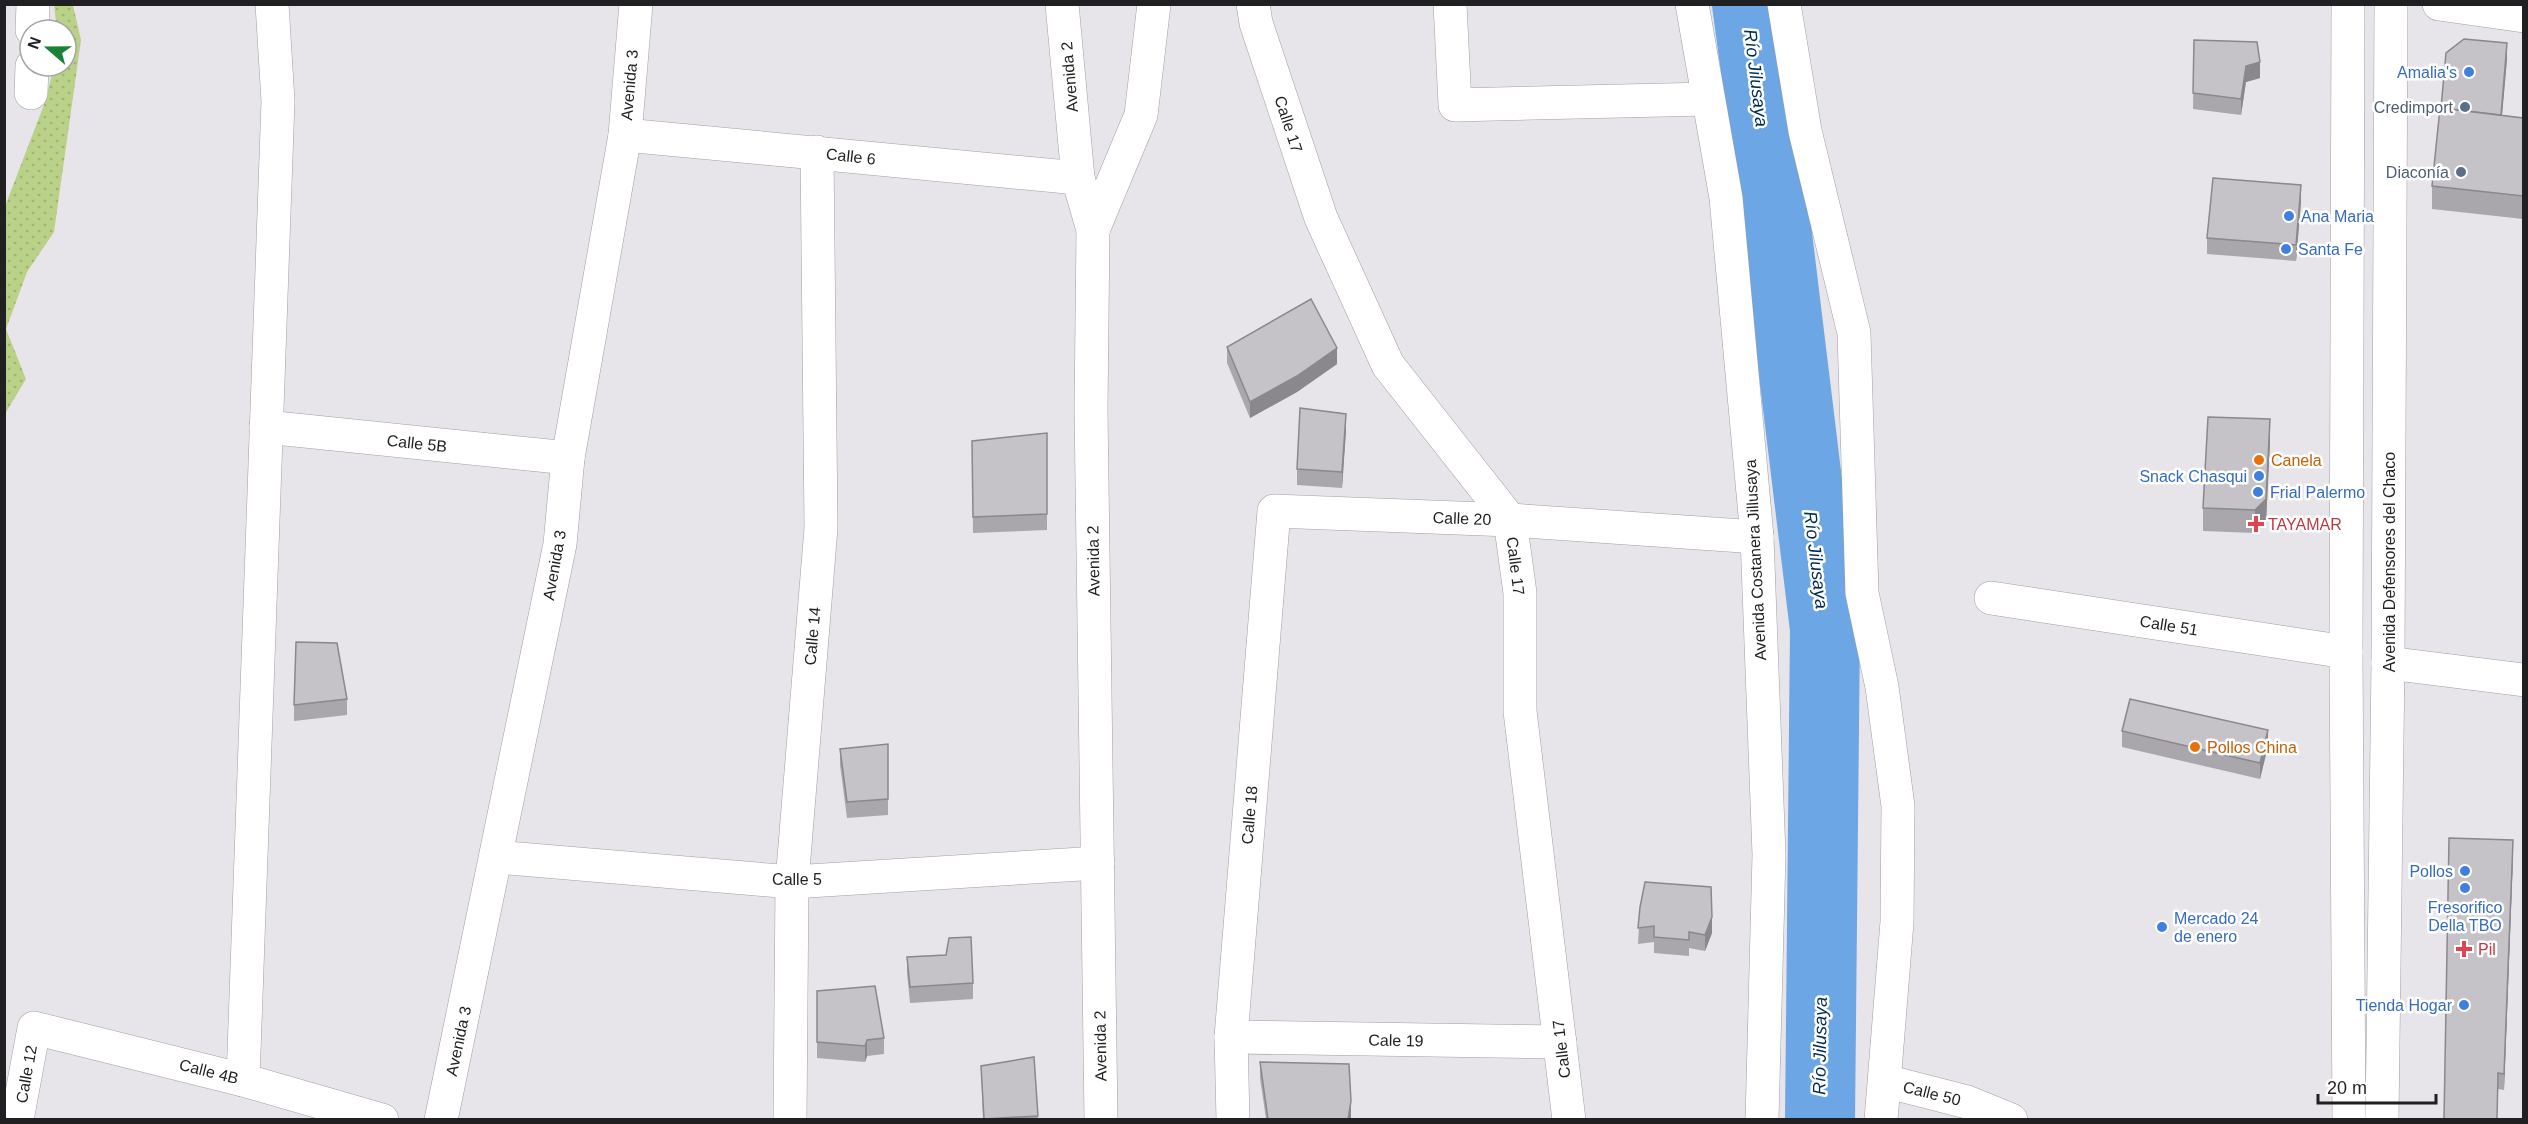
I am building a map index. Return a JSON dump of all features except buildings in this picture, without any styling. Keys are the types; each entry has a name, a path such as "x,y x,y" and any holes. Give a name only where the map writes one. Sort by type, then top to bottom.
{"street":[{"path":"243,1080 278,101 272,4"},
{"name":"Avenida 3","path":"441,1119 560,544 568,458 625,135 636,4"},
{"name":"Avenida 2","path":"1062,4 1078,178 1094,230 1091,409 1101,1119"},
{"path":"1094,230 1141,115 1154,4"},
{"name":"Calle 17","path":"1253,4 1256,23 1321,218 1388,365 1509,520 1520,593 1520,711 1569,1119"},
{"path":"1450,4 1455,105 1708,99"},
{"name":"Avenida Costanera Jillusaya","path":"1692,4 1726,198 1756,537 1769,855 1762,1119"},
{"path":"1784,4 1805,132 1854,333 1862,594 1882,687 1898,806 1897,922 1881,1119"},
{"path":"2348,4 2346,652 2349,1119"},
{"name":"Avenida Defensores del Chaco","path":"2382,1119 2388,663 2391,4"},
{"path":"2439,4 2523,16"},
{"name":"Calle 6","path":"625,135 1078,178"},
{"name":"Calle 14","path":"790,1119 792,882 821,528 817,152"},
{"name":"Calle 5B","path":"266,427 568,458"},
{"name":"Calle 20","path":"1275,511 1509,520 1756,537"},
{"name":"Calle 18","path":"1233,1119 1231,1037 1275,511"},
{"name":"Calle 51","path":"1991,598 2346,652 2388,663"},
{"path":"2388,663 2523,680"},
{"name":"Calle 5","path":"496,856 792,882 1098,863"},
{"path":"2349,1027 2383,1026"},
{"name":"Calle 4B","path":"34,1028 243,1080 382,1119"},
{"name":"Calle 12","path":"17,1119 34,1028"},
{"name":"Cale 19","path":"1231,1037 1560,1042"},
{"name":"Calle 50","path":"1885,1081 1967,1102 2012,1119"}],"green space":[{"path":"54,5 73,5 76,18 56,18"},
{"path":"78,27 81,40 78,61"},
{"path":"51,78 76,78 54,232 27,272 6,329 26,379 5,414 4,209 45,102"}],"waterway":[{"name":"Río Jilusaya","path":"1747,4 1825,629 1820,1120"}],"place":[{"name":"Amalia's","path":"2469,72"},
{"name":"Credimport","path":"2465,107"},
{"name":"Diaconía","path":"2461,172"},
{"name":"Ana Maria","path":"2289,216"},
{"name":"Santa Fe","path":"2286,249"},
{"name":"Canela","path":"2259,460"},
{"name":"Snack Chasqui","path":"2259,476"},
{"name":"Frial Palermo","path":"2258,492"},
{"name":"TAYAMAR","path":"2256,524"},
{"name":"Pollos China","path":"2195,747"},
{"name":"Pollos","path":"2465,871"},
{"name":"Fresorifico Della TBO","path":"2465,888"},
{"name":"Mercado 24 de enero","path":"2162,927"},
{"name":"Pil","path":"2464,949"},
{"name":"Tienda Hogar","path":"2464,1005"}]}
